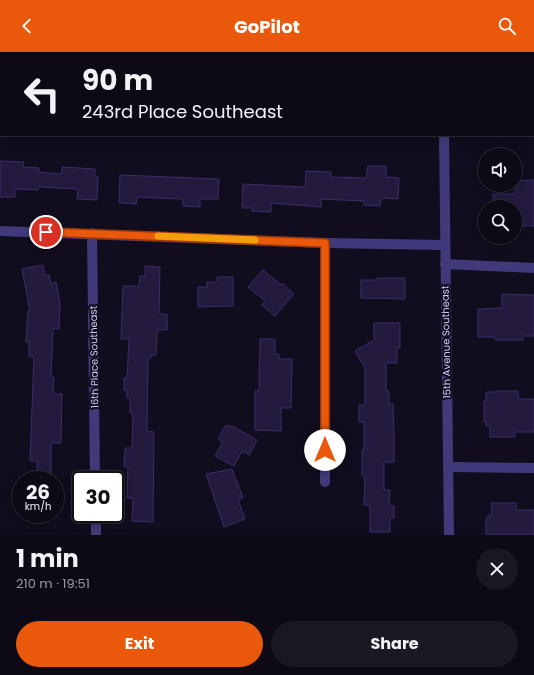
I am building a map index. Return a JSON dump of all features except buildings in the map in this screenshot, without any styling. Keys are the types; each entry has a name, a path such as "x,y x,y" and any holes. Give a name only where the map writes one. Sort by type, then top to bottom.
{"street":[{"name":"15th Avenue Southeast","path":"444,136 449,535"},
{"path":"0,231 325,243 445,245"},
{"name":"16th Place Southeast","path":"92,234 96,471"},
{"path":"325,243 325,482"},
{"path":"445,264 534,268"},
{"path":"448,467 534,468"},
{"path":"96,523 96,535"}],"slow traffic":[{"path":"158,236 255,240"}],"route":[{"path":"46,232 325,243 325,450"}]}
